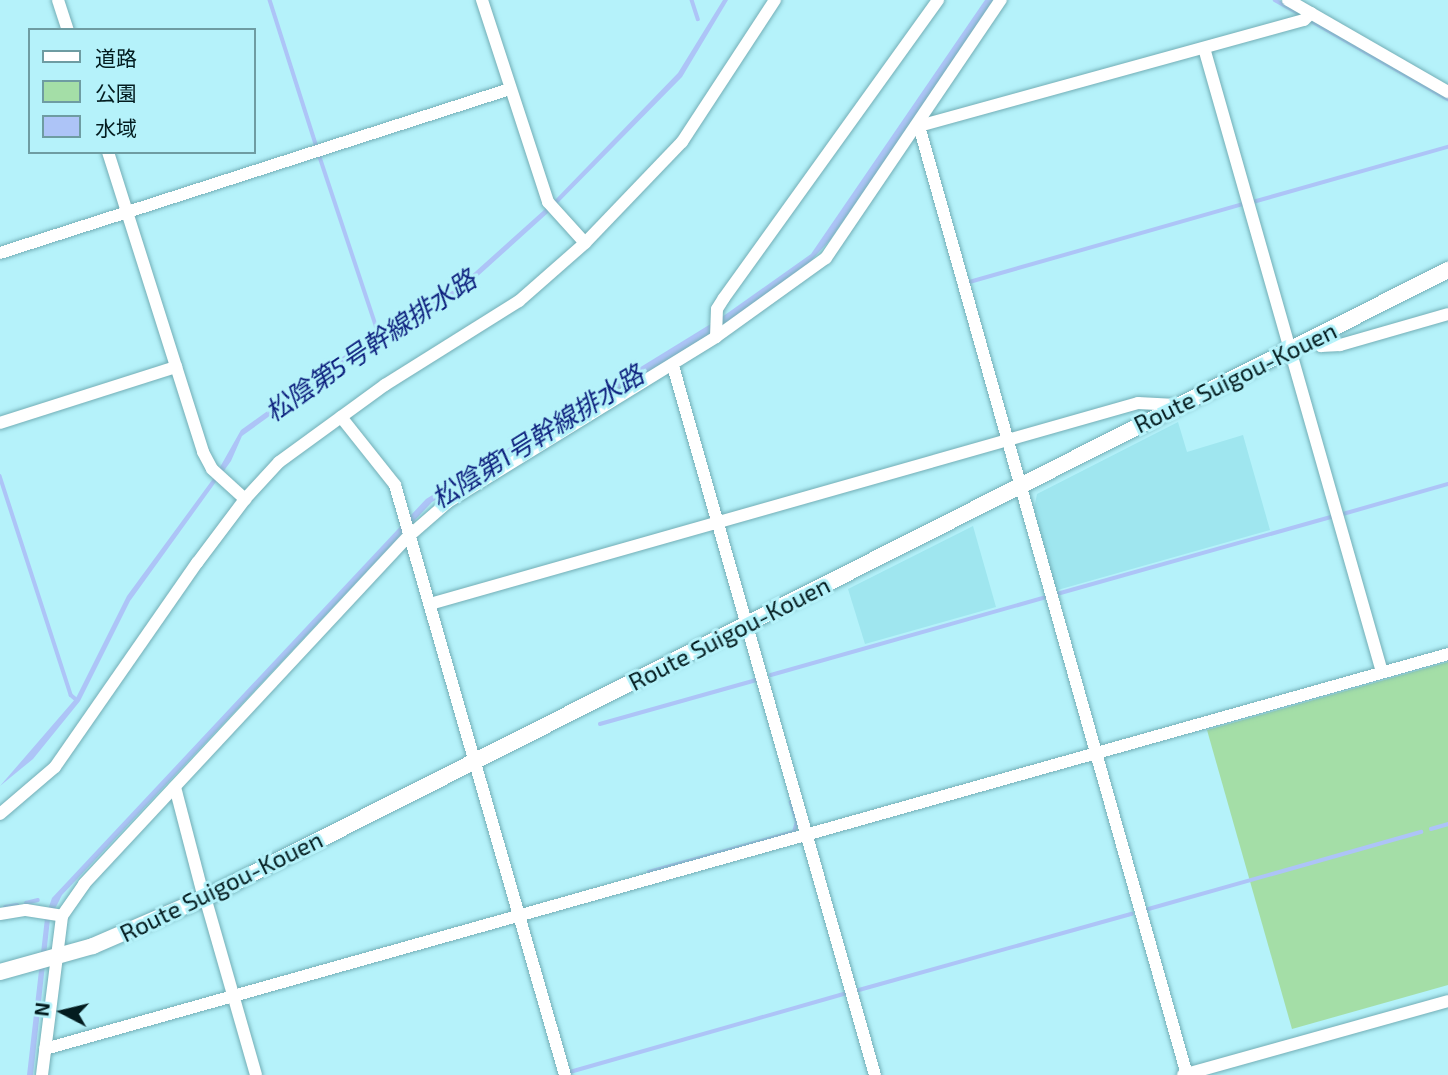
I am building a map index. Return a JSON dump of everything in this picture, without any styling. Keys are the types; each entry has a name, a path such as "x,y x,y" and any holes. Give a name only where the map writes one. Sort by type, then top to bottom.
{"main road":[{"name":"Route Suigou-Kouen","path":"0,972 52,959 205,897 1448,270"}],"street":[{"path":"58,0 67,28"},
{"path":"482,0 548,202 585,243"},
{"path":"0,814 55,768 245,499 279,462 341,416 519,301 585,243 682,142 775,0"},
{"path":"716,335 717,313 938,0"},
{"path":"42,1075 52,959 59,916 84,884 409,532 448,502 673,366 826,258 919,126 1000,0"},
{"path":"1288,0 1308,16 1448,92"},
{"path":"919,126 1204,48 1308,16"},
{"path":"1204,48 1381,673"},
{"path":"0,253 510,89"},
{"path":"919,126 1186,1075 1448,1001"},
{"path":"109,154 203,452 220,476 245,499"},
{"path":"1315,337 1321,346 1340,345 1448,314"},
{"path":"673,366 875,1075"},
{"path":"0,423 176,367"},
{"path":"430,604 1138,403 1176,405"},
{"path":"341,416 395,485 565,1075"},
{"path":"45,1049 1448,654"},
{"path":"175,787 256,1075"},
{"path":"0,914 42,913 59,916"}],"shaded area":[{"path":"1178,422 1187,452 1243,435 1270,530 1054,591 1034,509 1037,494"},
{"path":"973,526 996,607 865,644 848,589"}],"green space":[{"path":"1448,662 1448,985 1292,1029 1207,730"}],"water":[{"path":"723,0 728,0 682,77 549,212 457,295 378,338 242,436 231,461 130,601 80,701 33,759 0,786 76,698 127,596 215,476 241,430 377,332 456,289 554,201 678,73"},
{"name":"松陰第1号幹線排水路","path":"985,0 993,0 967,42 830,240 799,274 720,328 432,502 62,895 50,919 33,1075 27,1075 45,918 52,898 426,499 722,317 811,254"}],"waterway":[{"path":"270,0 316,144"},
{"path":"692,0 698,19"},
{"path":"1275,0 1304,16"},
{"path":"1310,20 1448,99"},
{"path":"1253,202 1448,147"},
{"name":"松陰第5号幹線排水路","path":"320,157 379,334"},
{"path":"966,283 1244,204"},
{"path":"0,476 71,695 77,700"},
{"path":"1343,514 1448,484"},
{"path":"1057,594 1331,517"},
{"path":"771,675 1044,598"},
{"path":"600,724 757,680"},
{"path":"649,872 794,832 797,822 791,803"},
{"path":"1431,829 1448,824"},
{"path":"1145,910 1421,832"},
{"path":"26,903 38,900"},
{"path":"5,907 17,905"},
{"path":"859,990 1132,914"},
{"path":"570,1072 844,994"}]}
